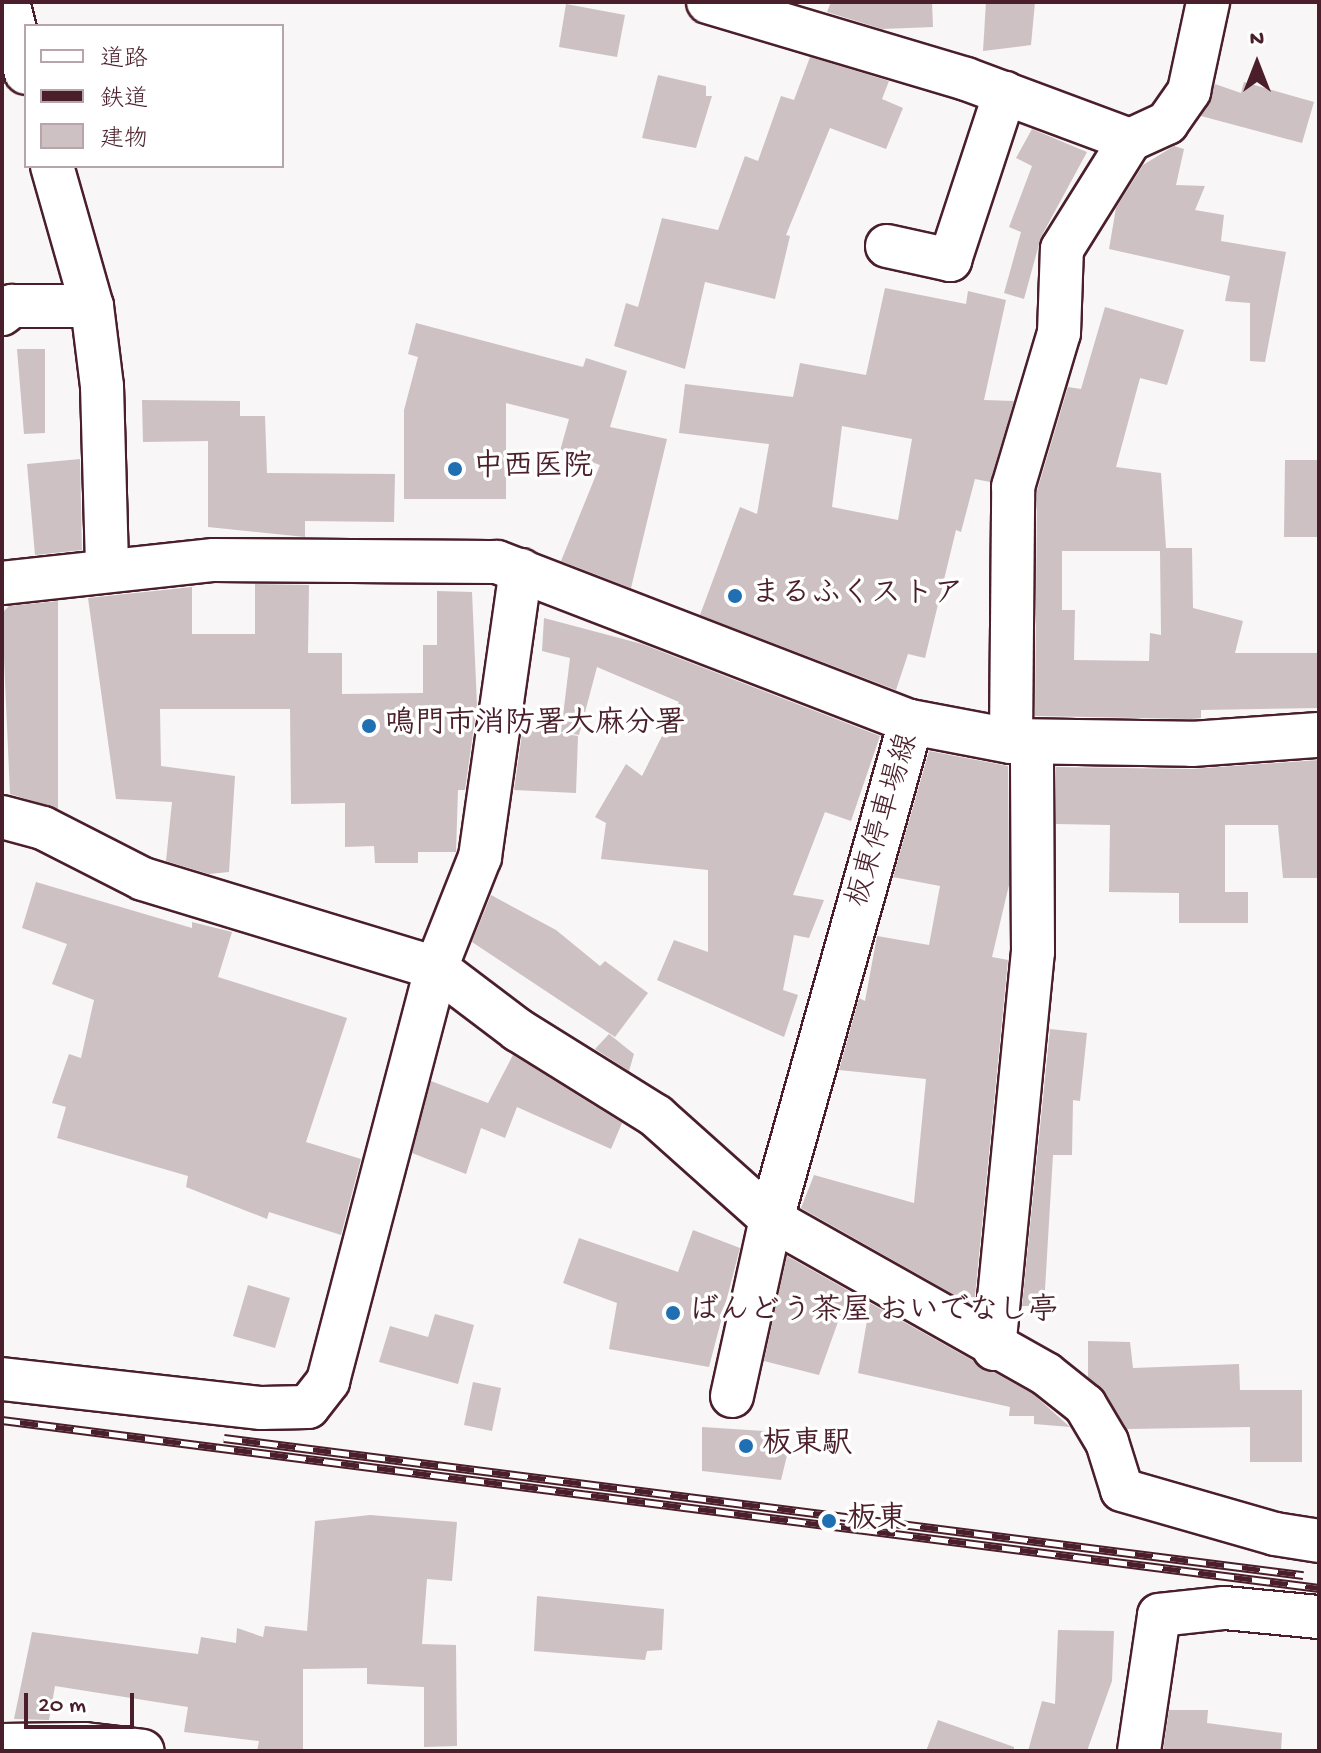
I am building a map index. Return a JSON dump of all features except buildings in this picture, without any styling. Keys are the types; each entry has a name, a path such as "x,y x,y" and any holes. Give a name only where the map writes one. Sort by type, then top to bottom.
{"main road":[{"name":"板東停車場線","path":"771,1219 911,722 1022,741 1192,744 1319,735"}],"street":[{"path":"8,2 24,65"},
{"path":"708,2 1005,93 1130,140"},
{"path":"994,1349 1033,952 1013,487 1059,333 1062,249 1130,140 1167,123 1189,91 1208,2"},
{"path":"887,246 950,260 1005,93"},
{"path":"53,168 92,306 102,386 107,568"},
{"path":"2,314 12,306 92,306"},
{"path":"2,583 107,568 214,560 497,562 911,722"},
{"path":"2,1379 261,1408 308,1407 328,1381 436,968 480,857 521,570"},
{"path":"2,817 43,828 143,879 436,968 518,1030 656,1116 771,1219 994,1349 1046,1374 1085,1405 1107,1442 1122,1490 1319,1541"},
{"path":"732,1396 771,1219"},
{"path":"1139,1751 1159,1615 1225,1608 1319,1617"},
{"path":"2,1745 85,1744 143,1751"}],"railway":[{"path":"2,1420 1319,1588"},
{"path":"224,1438 1303,1575"}],"place":[{"name":"中西医院","path":"455,469"},
{"name":"まるふくストア","path":"735,596"},
{"name":"鳴門市消防署大麻分署","path":"369,726"},
{"name":"ばんどう茶屋 おいでなし亭","path":"673,1313"},
{"name":"板東駅","path":"746,1446"},
{"name":"板東","path":"829,1521"}]}
